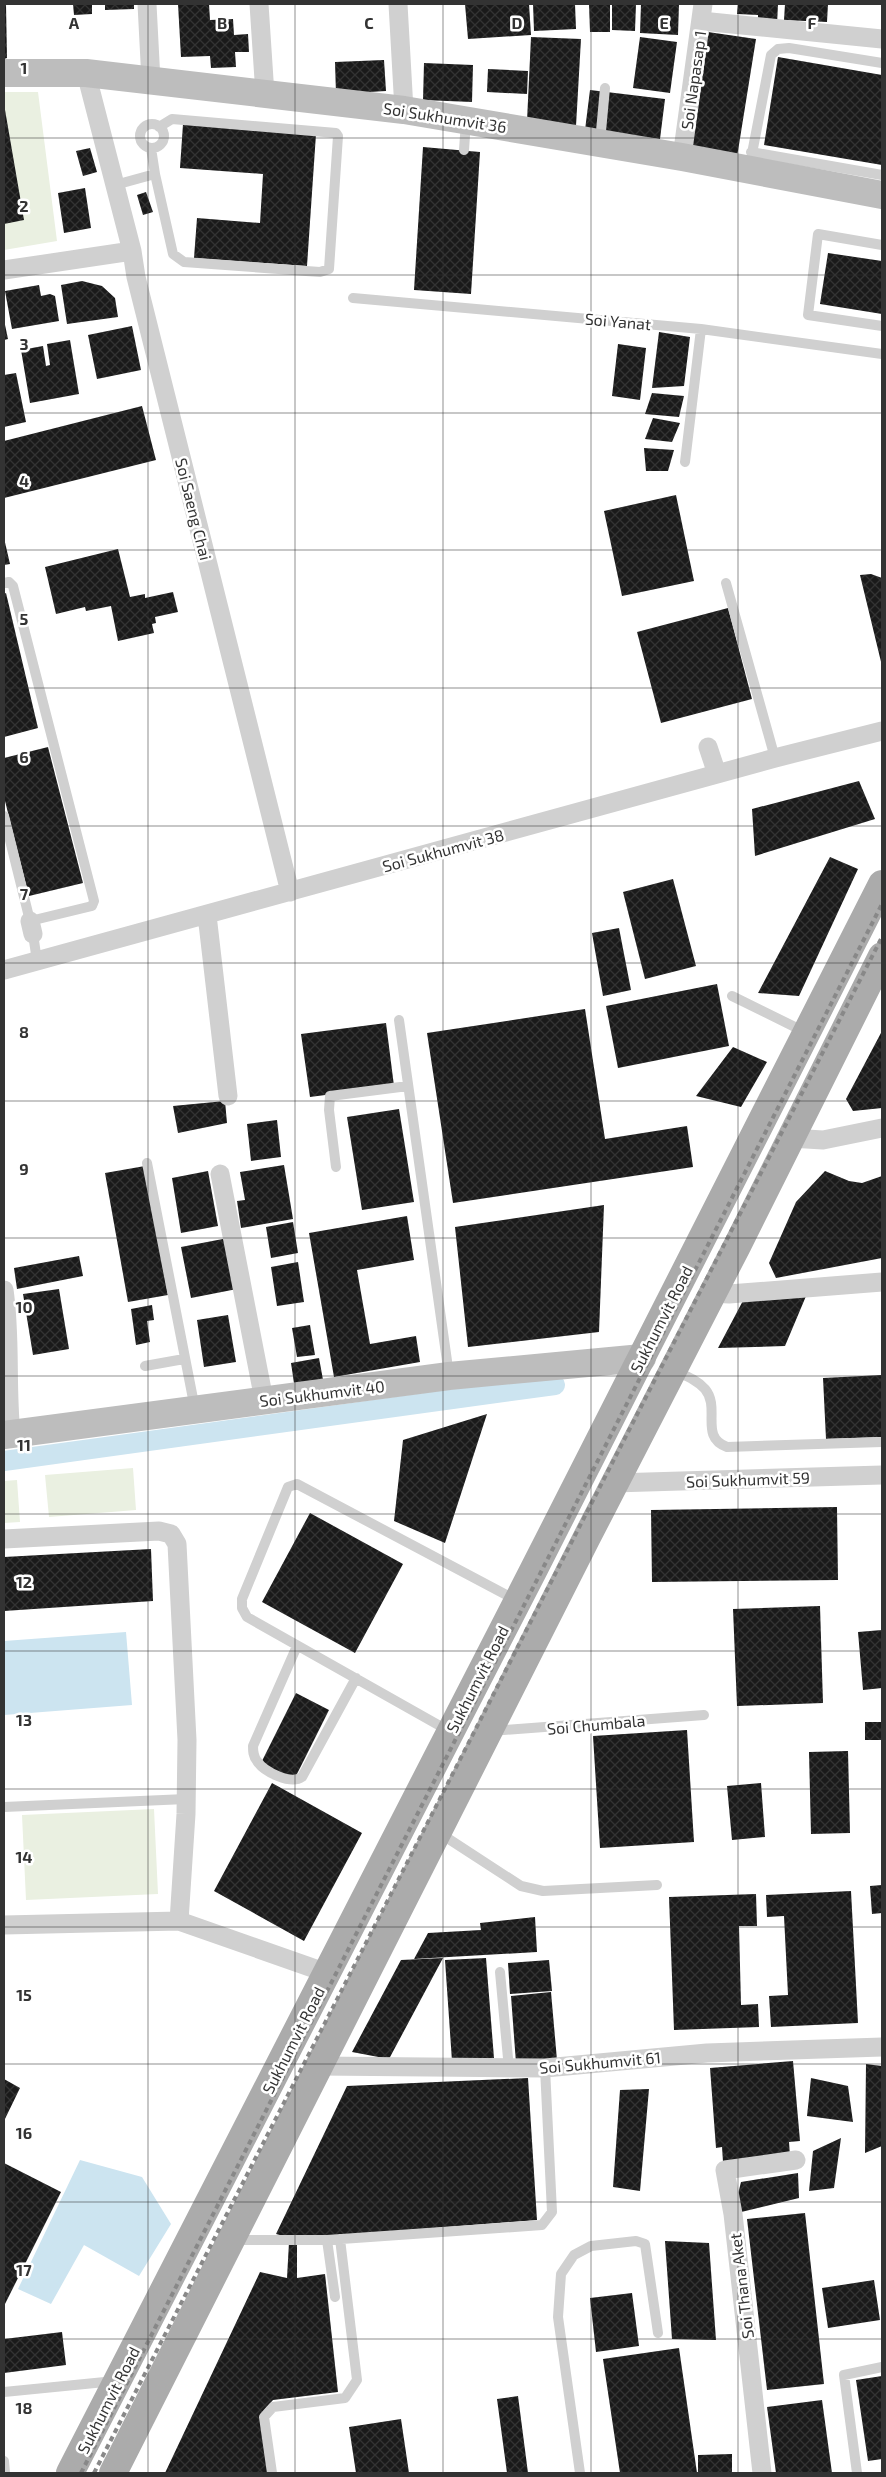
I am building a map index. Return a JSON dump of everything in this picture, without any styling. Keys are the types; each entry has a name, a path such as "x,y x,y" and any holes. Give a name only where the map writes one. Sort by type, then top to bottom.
{"main road":[{"name":"Sukhumvit Road","path":"70,2473 288,2051 882,884"},
{"name":"Sukhumvit Road","path":"112,2473 614,1483 737,1246 882,956"},
{"path":"642,1358 672,1370"},
{"path":"288,2051 318,2066"}],"street":[{"path":"147,4 151,81"},
{"path":"259,4 265,95"},
{"path":"398,4 404,110"},
{"path":"702,12 882,39"},
{"name":"Soi Napasap 1","path":"682,157 702,12"},
{"name":"Soi Sukhumvit 36","path":"4,72 86,73 404,110 682,157 750,161 882,195"},
{"name":"Soi Saeng Chai","path":"86,73 116,185 136,276 290,892"},
{"path":"4,270 132,251"},
{"name":"Soi Sukhumvit 38","path":"4,970 775,758 882,732"},
{"path":"708,747 717,774"},
{"path":"207,914 228,1096"},
{"path":"790,1138 823,1140 882,1128"},
{"path":"220,1174 264,1400"},
{"path":"711,1293 729,1294 882,1282"},
{"path":"4,1290 8,1318 8,1434"},
{"name":"Soi Sukhumvit 40","path":"8,1434 449,1376 642,1358"},
{"name":"Soi Sukhumvit 59","path":"614,1483 882,1475"},
{"path":"4,1539 159,1531 172,1534 178,1550 187,1740 186,1799 179,1921"},
{"path":"4,1925 179,1921 327,1974"},
{"name":"Soi Sukhumvit 61","path":"318,2066 500,2071 707,2053 882,2047"},
{"name":"Soi Thana Aket","path":"762,2473 733,2214 725,2170 796,2160"}],"lane":[{"path":"882,63 790,48 778,49 770,55 750,161 882,175"},
{"path":"600,143 606,88"},
{"path":"150,148 155,148 162,143 164,134 159,127 151,124 141,132 141,140 150,148 174,254 178,260 320,272 329,269 338,136 336,133 172,118 159,127"},
{"path":"464,150 466,120"},
{"path":"116,185 155,174"},
{"path":"882,245 818,234 808,315 882,326"},
{"name":"Soi Yanat","path":"353,298 701,329 882,354"},
{"path":"685,462 701,329"},
{"path":"4,583 9,582 13,586 94,901 91,908 32,927"},
{"path":"726,583 775,758"},
{"path":"4,816 32,927 37,961"},
{"path":"732,996 806,1032"},
{"path":"399,1020 449,1376"},
{"path":"336,1167 329,1110 330,1096 408,1086"},
{"path":"147,1162 195,1409"},
{"path":"145,1366 184,1359"},
{"path":"672,1370 697,1381 705,1389 713,1403 711,1431 713,1438 719,1444 727,1447 882,1442"},
{"path":"450,1731 247,1617 242,1603 288,1487 297,1484 517,1601"},
{"path":"297,1646 253,1746 253,1754 257,1762 267,1769 286,1779 298,1780 302,1777 356,1678"},
{"name":"Soi Chumbala","path":"489,1732 704,1715"},
{"path":"4,1807 186,1799"},
{"path":"438,1832 521,1886 543,1891 657,1885"},
{"path":"500,1972 500,2071"},
{"path":"230,2240 327,2240 542,2224 552,2212 545,2068"},
{"path":"272,2473 264,2417 273,2407 345,2398 357,2380 340,2239"},
{"path":"327,2240 334,2297"},
{"path":"580,2473 558,2317 561,2274 574,2255 591,2246 636,2240 645,2244 658,2333"},
{"path":"857,2473 844,2375 882,2367"},
{"path":"4,2392 118,2380"},
{"path":"4,2461 5,2473"}],"green space":[{"path":"4,92 38,92 57,241 4,250"},
{"path":"133,1468 136,1510 49,1517 45,1475"},
{"path":"17,1480 20,1522 4,1523 4,1481"},
{"path":"154,1809 158,1894 26,1900 22,1815"}],"water":[{"path":"126,1632 132,1705 4,1715 4,1641"},
{"path":"80,2160 142,2177 171,2224 139,2276 84,2245 51,2304 18,2289"}],"building":[{"path":"4,4 6,4 7,58 4,59"},
{"path":"73,4 92,4 92,14 74,15"},
{"path":"105,4 134,4 134,9 105,10"},
{"path":"178,4 209,4 210,20 233,19 234,35 248,34 249,52 235,52 236,67 211,68 210,56 181,57"},
{"path":"465,4 529,4 531,35 468,39"},
{"path":"533,4 575,4 576,29 534,31"},
{"path":"589,4 610,4 610,32 590,32"},
{"path":"612,4 636,4 635,31 612,30"},
{"path":"641,4 679,4 678,35 640,33"},
{"path":"738,4 778,4 777,25 758,24 758,15 737,14"},
{"path":"785,4 828,4 827,22 784,20"},
{"path":"708,32 756,39 737,157 690,150"},
{"path":"531,37 581,39 576,126 527,121"},
{"path":"640,37 677,42 670,93 633,88"},
{"path":"778,57 882,75 882,165 764,145"},
{"path":"384,60 386,91 336,94 335,62"},
{"path":"424,63 473,65 472,102 423,100"},
{"path":"488,69 528,71 527,94 487,92"},
{"path":"590,90 665,99 660,139 585,130"},
{"path":"4,104 24,220 4,224"},
{"path":"183,124 316,134 307,266 194,258 197,218 260,223 263,174 180,168"},
{"path":"423,147 480,152 471,294 414,290"},
{"path":"90,148 97,172 83,176 76,151"},
{"path":"85,188 91,228 64,233 58,193"},
{"path":"146,192 153,212 143,215 137,195"},
{"path":"828,253 882,261 882,314 820,304"},
{"path":"82,281 102,286 115,298 118,317 67,324 61,285"},
{"path":"39,285 41,296 50,294 55,296 59,321 12,329 5,291"},
{"path":"4,320 8,339 4,340"},
{"path":"132,326 141,370 97,379 88,335"},
{"path":"659,332 690,337 684,386 652,388"},
{"path":"70,340 79,394 30,403 21,350 43,346 46,366 50,365 47,344"},
{"path":"618,344 646,348 640,400 612,396"},
{"path":"16,373 26,422 4,427 4,375"},
{"path":"652,393 684,396 679,417 645,414"},
{"path":"142,406 156,460 4,498 4,441"},
{"path":"653,418 680,423 672,442 645,439"},
{"path":"644,448 674,450 668,471 646,471"},
{"path":"676,495 694,581 622,596 604,511"},
{"path":"4,538 10,564 4,565"},
{"path":"118,549 130,597 145,594 145,598 173,592 178,612 155,617 156,623 152,624 154,633 118,641 111,606 86,611 85,607 56,614 45,567"},
{"path":"871,574 882,578 882,666 860,575"},
{"path":"6,593 38,728 4,737 4,594"},
{"path":"728,608 752,699 661,723 637,632"},
{"path":"48,747 83,883 29,896 4,797 4,758"},
{"path":"859,781 875,819 755,856 752,809"},
{"path":"830,857 858,869 799,996 758,993"},
{"path":"673,879 696,966 645,979 623,892"},
{"path":"619,928 631,990 603,996 592,933"},
{"path":"717,984 729,1046 618,1068 606,1006"},
{"path":"585,1009 605,1139 687,1126 693,1167 453,1203 427,1033"},
{"path":"386,1023 394,1086 310,1097 301,1034"},
{"path":"882,1031 882,1108 853,1111 846,1099"},
{"path":"733,1047 767,1062 741,1107 696,1096"},
{"path":"225,1101 227,1123 178,1133 173,1106"},
{"path":"399,1109 414,1202 362,1210 347,1117"},
{"path":"277,1120 281,1157 251,1161 247,1124"},
{"path":"284,1165 293,1219 241,1228 237,1201 245,1200 240,1172"},
{"path":"145,1166 168,1295 128,1302 105,1173"},
{"path":"208,1171 218,1226 181,1233 172,1178"},
{"path":"825,1171 849,1181 862,1183 882,1176 882,1258 776,1278 769,1263 796,1202"},
{"path":"604,1205 599,1332 468,1347 455,1227"},
{"path":"407,1216 414,1260 357,1270 370,1344 416,1336 420,1362 334,1377 309,1233"},
{"path":"293,1222 298,1253 271,1258 266,1227"},
{"path":"228,1238 237,1289 191,1298 181,1247"},
{"path":"79,1256 83,1276 17,1289 14,1268"},
{"path":"298,1262 304,1302 277,1306 271,1267"},
{"path":"59,1289 69,1349 33,1355 23,1294"},
{"path":"809,1289 785,1346 718,1348 746,1295"},
{"path":"152,1305 154,1320 147,1321 150,1342 136,1345 131,1309"},
{"path":"228,1315 236,1362 204,1367 197,1320"},
{"path":"310,1325 315,1355 297,1357 292,1328"},
{"path":"319,1358 324,1385 295,1390 291,1363"},
{"path":"882,1375 882,1437 826,1439 823,1378"},
{"path":"487,1414 445,1543 394,1521 403,1440"},
{"path":"837,1507 838,1580 652,1582 651,1510"},
{"path":"310,1513 403,1564 355,1653 262,1602"},
{"path":"151,1549 153,1601 4,1611 4,1557"},
{"path":"820,1606 823,1703 737,1706 733,1609"},
{"path":"882,1630 882,1688 863,1690 858,1632"},
{"path":"296,1693 329,1710 294,1780 261,1763"},
{"path":"865,1722 882,1722 882,1740 865,1740"},
{"path":"687,1730 694,1842 600,1848 593,1736"},
{"path":"848,1751 850,1833 811,1834 809,1752"},
{"path":"272,1783 362,1833 304,1941 214,1891"},
{"path":"761,1783 765,1837 732,1840 727,1786"},
{"path":"882,1885 882,1913 872,1914 870,1886"},
{"path":"851,1891 858,2023 771,2027 769,1996 788,1995 784,1916 767,1917 766,1895"},
{"path":"756,1894 757,1926 739,1926 741,2005 758,2004 759,2027 674,2030 669,1897"},
{"path":"535,1917 537,1952 414,1959 428,1933 481,1930 480,1923"},
{"path":"443,1958 389,2059 352,2052 401,1960"},
{"path":"486,1958 494,2058 452,2061 445,1960"},
{"path":"549,1960 552,1991 510,1994 508,1963"},
{"path":"551,1992 557,2060 516,2063 511,1996"},
{"path":"793,2061 800,2141 789,2142 790,2156 723,2162 722,2147 716,2148 710,2068"},
{"path":"866,2064 882,2066 882,2146 865,2153"},
{"path":"528,2078 537,2220 295,2239 276,2234 347,2086"},
{"path":"811,2078 848,2086 853,2122 807,2116"},
{"path":"4,2079 20,2088 4,2121"},
{"path":"649,2089 640,2191 613,2187 620,2090"},
{"path":"841,2138 834,2188 809,2191 813,2151"},
{"path":"4,2163 61,2192 4,2306"},
{"path":"798,2173 799,2198 733,2214 741,2182"},
{"path":"805,2213 824,2384 767,2390 747,2219"},
{"path":"665,2241 709,2243 716,2340 672,2339"},
{"path":"289,2242 297,2242 297,2278 325,2274 338,2392 273,2400 260,2415 268,2473 165,2473 260,2272 287,2278"},
{"path":"874,2280 880,2320 828,2328 822,2288"},
{"path":"632,2293 639,2346 596,2352 590,2298"},
{"path":"62,2332 66,2365 4,2373 4,2339"},
{"path":"679,2348 697,2473 620,2473 603,2359"},
{"path":"882,2376 882,2459 868,2461 856,2380"},
{"path":"518,2396 528,2473 507,2473 497,2399"},
{"path":"822,2400 832,2473 776,2473 767,2407"},
{"path":"401,2419 409,2473 356,2473 349,2427"},
{"path":"732,2454 732,2473 698,2473 698,2455"}],"waterway":[{"path":"4,1461 555,1385"}],"railway":[{"path":"81,2473 882,904"},
{"path":"94,2473 882,937"}]}
